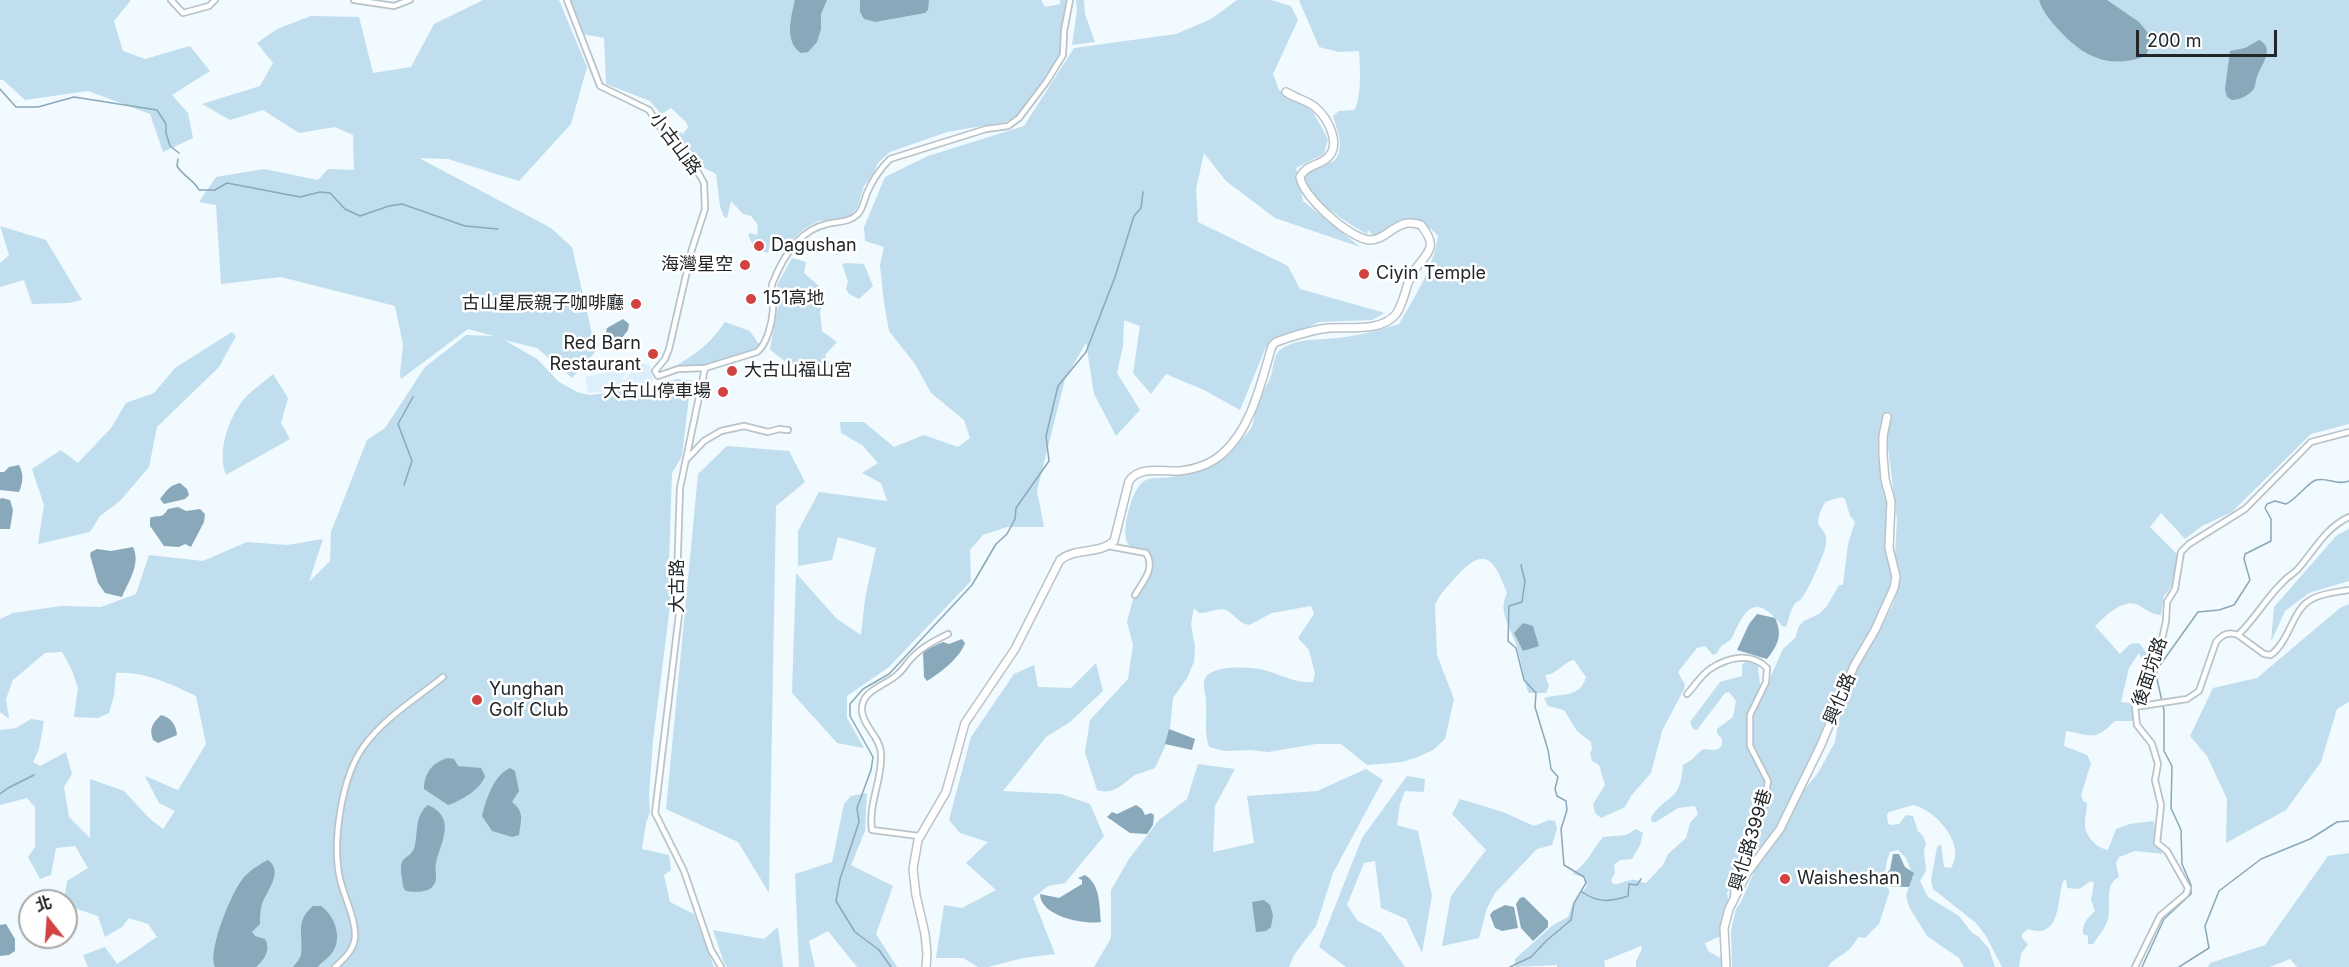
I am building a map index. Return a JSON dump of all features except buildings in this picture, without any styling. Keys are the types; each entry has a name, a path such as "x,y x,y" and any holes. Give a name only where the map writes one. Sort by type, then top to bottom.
{"street":[{"path":"171,0 183,13 209,6 215,0"},
{"path":"354,0 394,6 410,0"},
{"name":"小古山路","path":"567,0 600,86 650,110 666,135 694,165 704,183 705,209 692,249 669,349 656,371 658,376 678,369 705,368"},
{"path":"705,368 757,352 763,347 773,310 771,284 795,242 806,232 818,226 848,221 855,217 860,212 867,193 880,170 890,159 986,129 1008,126 1019,118 1063,55 1064,31 1070,0"},
{"path":"1108,546 1117,536 1132,476 1142,471 1182,471 1205,465 1232,444 1248,416 1272,346 1276,342 1322,329 1359,327 1385,322 1394,316 1408,282 1430,251 1431,241 1420,225 1405,223 1394,227 1378,239 1368,240 1348,231 1311,198 1301,183 1300,177 1308,167 1325,160 1332,153 1334,138 1320,112 1312,105 1286,92"},
{"name":"大古路","path":"705,368 680,488 677,579 679,614 655,813 684,871 711,950 721,967"},
{"name":"興化路","path":"1726,967 1724,928 1733,901 1747,873 1780,829 1821,745 1854,666 1875,630 1894,588 1896,578 1889,548 1891,502 1882,455 1887,417"},
{"path":"686,460 705,441 721,431 744,426 768,432 779,429 788,430"},
{"name":"後面坑路","path":"2135,967 2160,916 2186,894 2188,888 2167,851 2157,843 2161,805 2155,780 2158,764 2152,744 2137,725 2136,707 2144,680 2160,648 2166,621 2167,602 2175,589 2180,556 2184,548 2245,509 2311,442 2349,432"},
{"path":"2238,635 2282,582 2297,571 2318,542 2340,521 2349,518"},
{"path":"926,967 925,934 913,869 914,853 920,836 946,792 965,723 1015,649 1060,560 1073,552 1108,546 1146,553 1151,560 1151,567 1135,596"},
{"path":"2136,707 2187,699 2199,691 2216,642 2222,636 2232,633 2238,635 2264,654 2271,655 2281,647 2300,609 2312,599 2349,590"},
{"path":"920,836 872,830 870,814 878,783 881,750 862,716 862,706 868,694 898,674 910,659 927,645 948,634"},
{"name":"興化路399巷","path":"1687,694 1709,670 1732,657 1756,661 1767,668 1766,682 1750,715 1750,746 1768,781 1764,804 1734,887 1733,901"},
{"path":"335,967 352,949 355,936 339,873 337,846 343,797 355,761 364,746 391,718 443,677"}],"shaded area":[{"path":"0,0 131,0 114,21 123,51 145,59 190,46 210,71 172,95 188,113 193,138 163,152 150,114 88,91 25,100 3,80 0,80"},
{"path":"483,0 559,0 587,67 571,124 519,181 448,159 419,158 551,228 572,247 596,351 572,378 537,348 504,340 537,359 559,382 577,392 589,395 644,389 677,379 694,381 689,397 682,456 672,473 669,564 671,598 653,741 650,812 642,849 669,855 671,870 664,875 670,902 694,914 714,967 88,967 83,955 105,947 117,964 157,937 148,924 129,918 122,927 105,937 98,916 78,909 78,889 66,889 67,881 88,868 75,846 56,848 51,875 40,879 28,857 35,847 35,807 27,798 0,805 0,730 16,728 31,719 44,721 39,749 33,762 40,766 66,752 72,774 64,787 69,817 90,838 90,779 124,791 149,818 163,829 175,811 159,803 145,776 178,790 206,744 196,696 147,676 116,673 114,696 109,713 98,718 74,717 78,688 71,668 62,652 45,653 13,680 6,699 9,719 0,712 0,619 13,613 61,606 101,607 136,594 149,555 203,561 247,542 287,545 323,539 309,582 330,561 331,532 367,440 385,428 425,367 466,335 494,336 468,329 401,379 403,345 395,306 281,277 221,284 216,205 199,202 216,177 264,169 318,180 328,169 354,170 353,135 335,127 299,133 263,110 230,120 202,104 260,86 273,63 257,43 277,29 311,16 359,17 373,73 411,67 434,24"},
{"path":"569,0 1041,0 1045,7 1060,4 1060,0 1070,0 1067,47 1063,60 1014,118 1005,122 947,132 890,152 878,163 864,186 857,208 851,215 841,219 818,221 793,239 770,243 768,253 755,249 748,235 750,233 757,235 758,225 751,216 743,214 731,201 727,218 724,217 720,206 716,174 700,166 670,131 669,128 674,127 683,134 688,127 686,122 671,108 661,114 650,101 606,84 604,38 583,34"},
{"path":"795,0 827,0 821,14 821,29 817,42 808,52 801,53 792,42 790,29"},
{"path":"860,0 929,0 928,10 925,13 875,22 864,19 860,12"},
{"path":"1076,0 1084,0 1085,14 1095,42 1072,45 1077,10"},
{"path":"1237,0 1271,0 1291,6 1298,20 1273,74 1279,90 1313,112 1328,139 1324,154 1296,168 1303,201 1360,247 1275,218 1226,181 1204,153 1196,189 1198,222 1288,266 1300,289 1385,313 1372,320 1319,322 1266,347 1240,410 1204,390 1166,374 1151,394 1133,373 1140,326 1124,320 1123,346 1117,373 1140,410 1116,436 1094,394 1086,343 1065,379 1037,491 1044,527 1007,527 983,535 970,550 971,581 889,667 847,696 847,718 864,748 837,743 792,693 796,573 837,619 861,635 865,599 876,548 838,537 832,560 798,566 798,531 819,492 887,501 881,483 862,473 878,463 862,445 841,433 840,422 864,422 894,447 924,435 958,447 970,438 964,420 931,393 915,364 889,331 880,265 884,247 865,241 864,227 885,177 928,156 1024,126 1074,48 1176,34 1211,19"},
{"path":"1299,0 2349,0 2349,424 2311,434 2232,512 2202,526 2185,539 2161,513 2150,527 2177,554 2173,582 2164,596 2161,615 2134,604 2122,605 2095,626 2120,654 2130,644 2139,643 2149,656 2148,667 2143,670 2143,662 2139,653 2129,668 2121,702 2133,703 2134,721 2115,721 2102,732 2092,735 2066,731 2064,746 2087,755 2091,763 2081,795 2083,801 2087,803 2086,832 2095,844 2108,850 2116,829 2130,824 2154,821 2154,844 2163,854 2135,851 2119,857 2116,863 2119,877 2111,885 2108,919 2093,944 2088,944 2088,936 2083,934 2083,927 2095,911 2091,900 2094,883 2091,881 2079,889 2067,888 2066,879 2063,881 2056,916 2052,924 2047,929 2039,931 2028,929 2022,934 2022,938 2028,944 2021,954 2019,967 2002,967 1986,936 1976,923 1933,889 1931,880 1937,847 1941,844 1944,867 1951,868 1955,859 1955,849 1947,830 1939,821 1922,808 1913,805 1889,812 1888,823 1899,824 1906,815 1913,816 1918,831 1926,843 1924,851 1926,871 1920,881 1928,897 1959,916 1972,933 1979,937 1989,949 1995,967 1964,967 1959,958 1927,936 1909,907 1906,895 1913,876 1906,858 1898,850 1890,852 1887,860 1883,884 1889,889 1889,893 1879,924 1865,938 1858,937 1846,952 1828,967 1732,967 1731,930 1736,909 1756,867 1790,819 1799,796 1818,773 1835,742 1843,697 1858,664 1880,630 1893,604 1900,581 1901,576 1895,554 1897,520 1887,439 1880,439 1894,581 1829,711 1807,770 1769,843 1754,850 1727,893 1729,904 1721,936 1705,943 1708,951 1722,959 1722,967 1636,967 1641,946 1604,961 1605,967 1557,967 1557,965 1515,967 1515,959 1553,925 1568,917 1573,904 1587,886 1585,877 1572,874 1586,861 1603,837 1626,835 1636,829 1643,833 1640,845 1632,859 1620,860 1614,865 1615,873 1611,880 1613,884 1630,880 1646,883 1663,865 1668,854 1686,838 1690,823 1698,814 1695,806 1678,808 1656,822 1652,822 1651,818 1656,810 1676,792 1682,777 1683,765 1703,749 1717,750 1721,747 1722,739 1717,729 1733,717 1736,701 1729,692 1725,693 1697,730 1693,729 1690,722 1720,682 1742,676 1742,665 1748,660 1758,666 1760,685 1767,685 1783,649 1795,638 1799,626 1819,614 1827,606 1839,585 1843,585 1848,544 1855,522 1850,516 1845,499 1841,497 1825,502 1820,512 1818,519 1826,537 1825,548 1807,590 1793,607 1786,627 1782,626 1766,610 1759,607 1753,608 1743,617 1732,638 1717,653 1713,655 1705,646 1697,648 1678,672 1685,685 1684,689 1662,731 1651,773 1631,796 1625,807 1601,818 1595,813 1593,804 1605,785 1599,765 1592,761 1591,742 1577,731 1564,710 1548,706 1544,698 1574,692 1583,684 1586,677 1574,660 1553,673 1545,675 1549,686 1546,693 1529,693 1517,647 1504,614 1504,600 1507,593 1497,570 1486,559 1473,562 1464,569 1443,591 1435,605 1437,655 1454,699 1445,739 1433,750 1402,762 1367,765 1341,744 1316,744 1268,752 1225,751 1209,747 1204,684 1207,676 1219,669 1245,668 1259,669 1292,680 1313,682 1315,674 1309,650 1298,638 1314,614 1311,606 1272,613 1249,625 1242,623 1225,610 1199,613 1194,608 1191,624 1195,647 1194,662 1187,678 1173,698 1169,738 1155,768 1134,776 1112,790 1097,790 1085,752 1090,720 1128,679 1133,645 1127,622 1133,599 1151,574 1150,558 1130,546 1126,538 1126,521 1135,492 1147,479 1168,478 1203,466 1242,439 1253,425 1257,405 1271,376 1276,357 1283,348 1302,341 1353,336 1399,324 1423,282 1436,248 1438,236 1423,224 1415,222 1399,225 1373,235 1368,230 1367,234 1323,204 1302,179 1304,173 1334,161 1338,156 1340,139 1333,116 1339,111 1354,110 1357,105 1360,73 1359,51 1339,52 1319,47"},
{"path":"2039,0 2107,0 2139,22 2149,34 2146,56 2132,60 2108,61 2086,53 2066,38 2049,19"},
{"path":"2259,40 2264,43 2267,52 2254,89 2243,97 2232,100 2227,97 2225,89 2230,51 2245,48"},
{"path":"0,226 46,240 82,300 69,303 32,304 24,280 0,287 0,263 9,255"},
{"path":"792,258 806,262 804,273 818,285 825,297 820,312 822,331 837,342 825,355 831,367 823,370 807,370 791,364 770,349 778,306 777,285"},
{"path":"842,264 864,264 873,286 859,299 849,294 846,289 848,281"},
{"path":"623,319 629,324 628,330 619,342 612,343 607,336 607,328"},
{"path":"725,322 750,331 762,345 707,366 668,370 700,350"},
{"path":"232,332 236,336 219,367 157,427 149,467 120,501 100,516 90,532 38,544 44,505 32,469 61,450 78,463 111,428 126,403 154,393 175,368"},
{"path":"631,363 649,364 653,380 637,389 588,393 585,377 625,368 625,375 622,379 624,381 632,371"},
{"path":"273,374 288,398 281,423 290,439 226,475 224,446 233,416 244,399"},
{"path":"727,446 789,451 805,482 776,506 769,893 738,842 666,809 698,474"},
{"path":"19,465 22,478 19,492 0,490 0,472"},
{"path":"180,483 187,489 189,495 185,499 164,504 160,499 162,496 171,487"},
{"path":"0,499 10,500 13,510 10,529 0,529"},
{"path":"178,507 186,511 200,509 205,514 204,522 191,547 185,544 179,547 164,546 150,526 150,518 162,516 168,509"},
{"path":"2349,529 2349,581 2309,593 2285,611 2271,642 2274,607 2337,535"},
{"path":"133,547 135,566 122,597 105,593 98,583 91,552 97,549 111,551"},
{"path":"2349,604 2349,702 2337,709 2321,762 2286,810 2226,843 2227,799 2207,756 2190,736 2213,688 2257,678 2340,608"},
{"path":"1757,614 1775,618 1779,630 1774,649 1767,659 1737,650 1749,624"},
{"path":"1523,623 1533,626 1539,646 1523,651 1514,633"},
{"path":"962,639 965,643 954,660 927,681 924,677 923,651 943,642 949,644"},
{"path":"1096,663 1103,691 1070,722 1046,737 1003,791 1061,794 1090,804 1104,836 1065,883 1048,886 1033,898 1055,954 1023,958 988,967 978,967 963,958 936,958 944,905 962,908 996,890 966,863 988,842 960,833 949,820 971,737 1014,674 1034,665 1038,687 1071,688"},
{"path":"161,715 172,722 177,735 158,743 153,740 151,729"},
{"path":"1169,729 1195,739 1192,750 1165,744"},
{"path":"448,758 454,759 458,766 481,768 485,776 470,794 448,805 424,789 430,769 438,762"},
{"path":"1198,764 1235,769 1215,806 1213,852 1254,843 1247,796 1317,791 1366,769 1383,780 1333,873 1316,926 1294,955 1289,967 1094,967 1111,938 1111,890 1129,859 1159,820 1187,799"},
{"path":"510,768 515,771 519,791 512,802 519,809 521,817 519,835 512,837 492,831 482,816 488,795 495,782 504,771"},
{"path":"1407,776 1425,779 1424,792 1405,791 1400,804 1397,825 1418,831 1432,896 1422,953 1406,919 1381,908 1375,861 1364,863 1347,905 1358,921 1381,933 1405,967 1346,967 1319,947 1362,838"},
{"path":"867,793 865,831 851,865 893,886 876,934 897,967 857,967 828,931 809,941 815,967 799,967 795,874 832,862 844,804 851,796"},
{"path":"1460,799 1503,812 1534,826 1549,820 1555,821 1557,829 1552,845 1537,849 1495,893 1487,908 1479,938 1442,946 1451,896 1486,850 1452,814"},
{"path":"428,805 437,810 445,823 436,863 436,881 428,890 406,891 403,885 401,864 413,850 419,818"},
{"path":"1136,805 1145,815 1151,813 1154,815 1153,825 1147,834 1130,833 1107,817 1112,812 1117,814"},
{"path":"2349,853 2349,967 2297,967 2290,959 2270,967 2208,967 2210,963 2265,945 2328,856"},
{"path":"1893,854 1899,854 1905,867 1914,873 1909,887 1884,886 1882,883 1884,875 1890,870"},
{"path":"268,860 275,870 273,881 262,904 260,924 252,932 255,936 265,939 266,954 256,967 215,967 218,934 234,893 245,876"},
{"path":"1085,875 1097,890 1101,922 1084,922 1064,917 1047,908 1042,902 1040,894 1059,898 1082,884 1082,880 1078,878"},
{"path":"1524,897 1548,921 1548,927 1533,941 1521,928 1516,904 1520,898"},
{"path":"1264,900 1270,905 1273,915 1271,927 1266,931 1256,932 1252,902"},
{"path":"1505,905 1514,907 1518,928 1502,931 1495,928 1490,915"},
{"path":"313,906 321,906 330,915 336,928 337,941 330,955 318,967 293,967 301,955 302,923"},
{"path":"6,924 15,939 15,951 9,955 0,956 0,925"},
{"path":"778,927 783,967 727,967 713,930 764,939"}],"waterway":[{"path":"0,89 16,107 38,107 74,97 157,110 166,124 170,146 179,153"},
{"path":"178,159 177,166 199,190 215,190 227,183 300,197 320,192 330,193 345,209 360,216 402,204 465,226 498,229"},
{"path":"891,967 879,950 855,932 836,901 840,879 859,822 857,808 871,770 873,757 850,716 850,704 863,689 889,674 972,585 996,544 1007,534 1015,519 1016,508 1049,461 1046,436 1058,386 1086,352 1115,277 1134,216 1141,208 1143,192"},
{"path":"404,485 412,461 398,424 413,397"},
{"path":"2142,967 2164,919 2191,894 2191,885 2182,864 2181,830 2171,808 2172,766 2164,751 2164,710 2156,675 2158,668 2198,612 2219,610 2234,605 2250,580 2244,559 2245,554 2271,541 2271,519 2265,508 2267,504 2275,501 2286,504 2316,480 2340,483 2349,481"},
{"path":"1510,967 1531,957 1571,920 1574,903 1586,883 1584,877 1564,865 1561,829 1567,810 1566,801 1557,796 1555,789 1558,777 1551,769 1548,750 1535,707 1536,693 1524,680 1516,648 1508,641 1509,606 1522,602 1525,581 1521,565"},
{"path":"0,794 34,775"},
{"path":"2179,967 2209,948 2205,926 2219,891 2261,859 2310,839 2337,822 2349,821"},
{"path":"1582,892 1599,900 1615,899 1628,896 1629,884 1637,885 1641,879"}],"place":[{"name":"Dagushan","path":"759,246"},
{"name":"海灣星空","path":"745,265"},
{"name":"Ciyin Temple","path":"1364,274"},
{"name":"151高地","path":"751,299"},
{"name":"古山星辰親子咖啡廳","path":"636,304"},
{"name":"Red Barn Restaurant","path":"653,354"},
{"name":"大古山福山宮","path":"732,371"},
{"name":"大古山停車場","path":"723,392"},
{"name":"Yunghan Golf Club","path":"477,700"},
{"name":"Waisheshan","path":"1785,879"}]}
